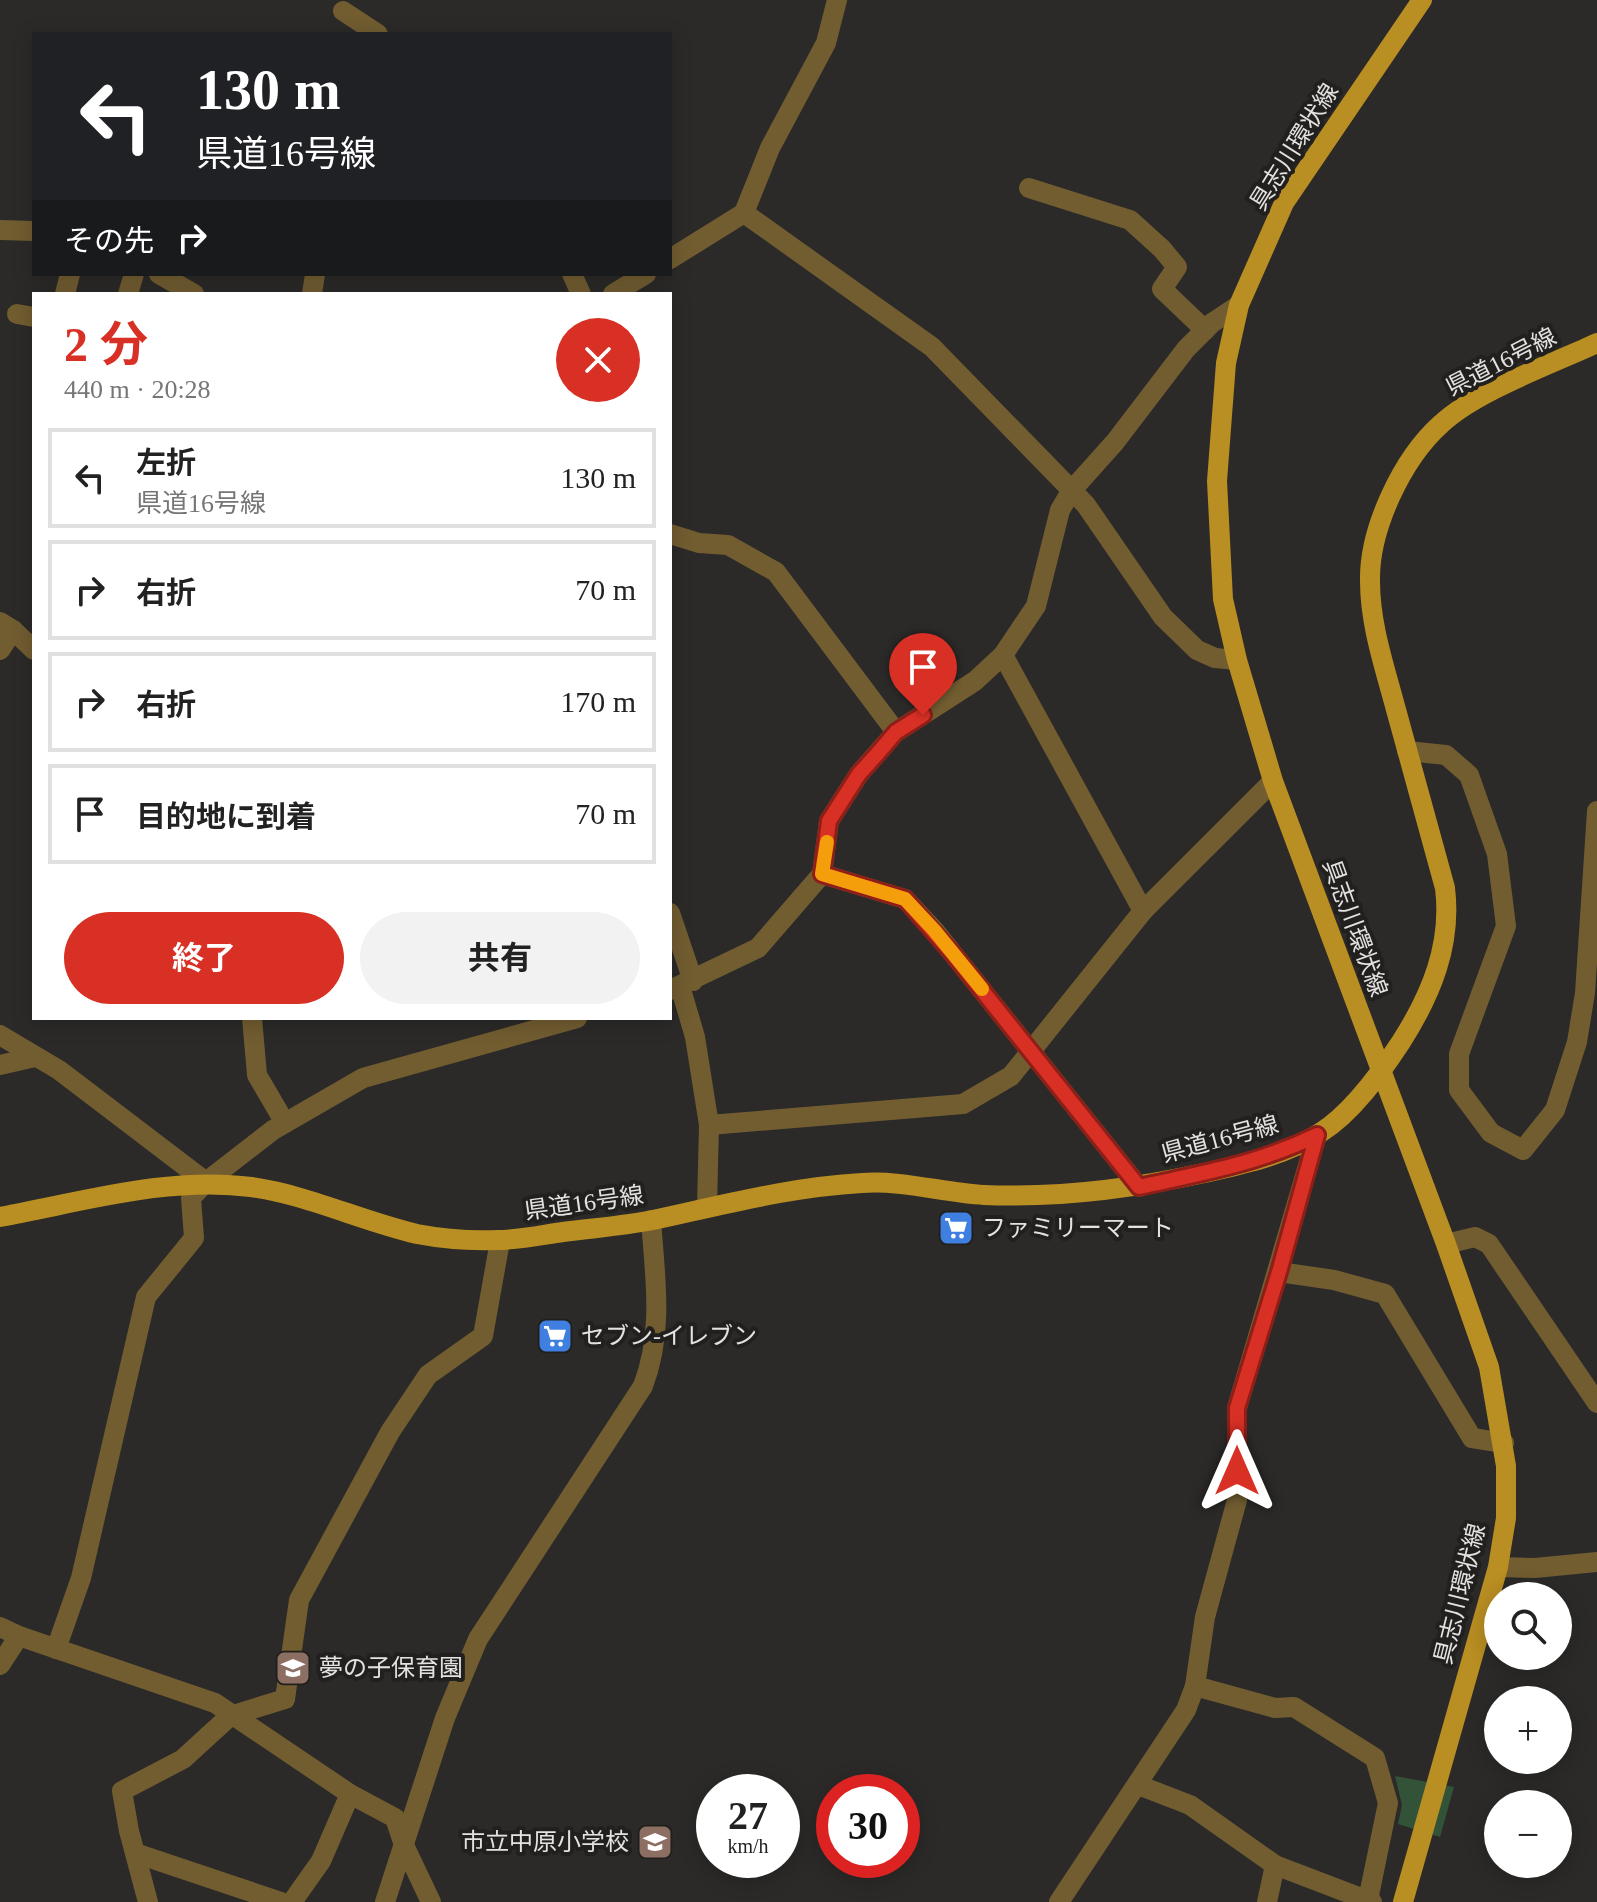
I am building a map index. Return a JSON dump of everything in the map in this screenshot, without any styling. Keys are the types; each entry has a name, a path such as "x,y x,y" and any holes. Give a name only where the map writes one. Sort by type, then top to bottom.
{"main road":[{"name":"具志川環状線","path":"1403,1902 1498,1567 1506,1518 1504,1443 1489,1367 1273,781 1237,660 1223,599 1217,481 1226,363 1239,305 1284,203 1422,0"},
{"name":"県道16号線","path":"0,1217 206,1182 257,1188 415,1233 500,1241 651,1220 811,1186 870,1182 978,1195 1022,1196 1139,1187 1257,1160 1317,1135 1340,1117 1408,1031 1432,989 1445,933 1445,888 1375,630 1369,579 1377,532 1394,487 1414,454 1441,423 1479,398 1597,343"}],"street":[{"path":"672,258 744,213 770,148 826,43 837,0"},
{"path":"341,32 344,6"},
{"path":"344,6 376,32"},
{"path":"1029,188 1130,220 1177,267 1162,289 1205,330"},
{"path":"744,213 932,347 1086,505 1163,617 1197,650 1215,658 1237,660"},
{"path":"0,230 32,231"},
{"path":"162,276 190,292"},
{"path":"616,292 643,276"},
{"path":"681,986 758,948 822,874 829,821 859,774 896,732 975,681 1003,655 1036,606 1060,510 1072,490 1115,442 1186,349 1205,330 1239,305"},
{"path":"672,535 699,543 728,545 776,572 896,732"},
{"path":"0,650 7,626 32,648"},
{"path":"1003,655 1143,911"},
{"path":"1407,751 1446,755 1469,775 1497,854 1506,926 1459,1054 1459,1090 1491,1133 1523,1150 1555,1110 1591,994 1597,811"},
{"path":"709,1125 963,1104 1011,1076 1143,911 1273,781"},
{"path":"822,874 905,899 934,930 1139,1187"},
{"path":"672,926 709,1125 707,1206"},
{"path":"252,1020 257,1075 285,1123"},
{"path":"56,1649 81,1578 146,1297 194,1238 191,1198 206,1182 285,1123 363,1078 570,1020"},
{"path":"0,1035 59,1070 206,1182"},
{"path":"0,1065 35,1057"},
{"path":"1059,1902 1186,1710 1195,1686 1205,1617 1237,1500 1237,1408 1317,1135"},
{"path":"385,1902 445,1718 478,1639 643,1386 652,1362 657,1322 651,1220"},
{"path":"1446,1244 1475,1237 1489,1244 1597,1403"},
{"path":"148,1902 122,1791 183,1759 230,1716 285,1699 299,1600 390,1432 428,1375 483,1336 500,1241"},
{"path":"1279,1272 1334,1280 1385,1294 1472,1438 1504,1443"},
{"path":"1498,1567 1535,1568 1597,1562"},
{"path":"0,1627 215,1703 350,1794 395,1818 431,1902"},
{"path":"0,1665 19,1636"},
{"path":"1138,1785 1190,1805 1275,1865 1370,1901 1388,1803 1375,1758 1294,1707 1275,1708 1195,1686"},
{"path":"292,1902 321,1861 350,1794"},
{"path":"135,1853 281,1902"},
{"path":"1267,1902 1275,1865"}],"green space":[{"path":"1395,1776 1454,1787 1440,1837 1398,1824 1402,1805"}],"slow traffic":[{"path":"827,842 822,874 905,899 982,989"}],"place":[{"name":"ファミリーマート","path":"956,1228"},
{"name":"セブン-イレブン","path":"555,1336"},
{"name":"夢の子保育園","path":"293,1668"},
{"name":"市立中原小学校","path":"655,1842"}],"route":[{"path":"923,715 896,732 859,774 829,821 822,874 905,899 934,930 1139,1187 1245,1164 1280,1153 1317,1135 1237,1408 1237,1471"}]}
